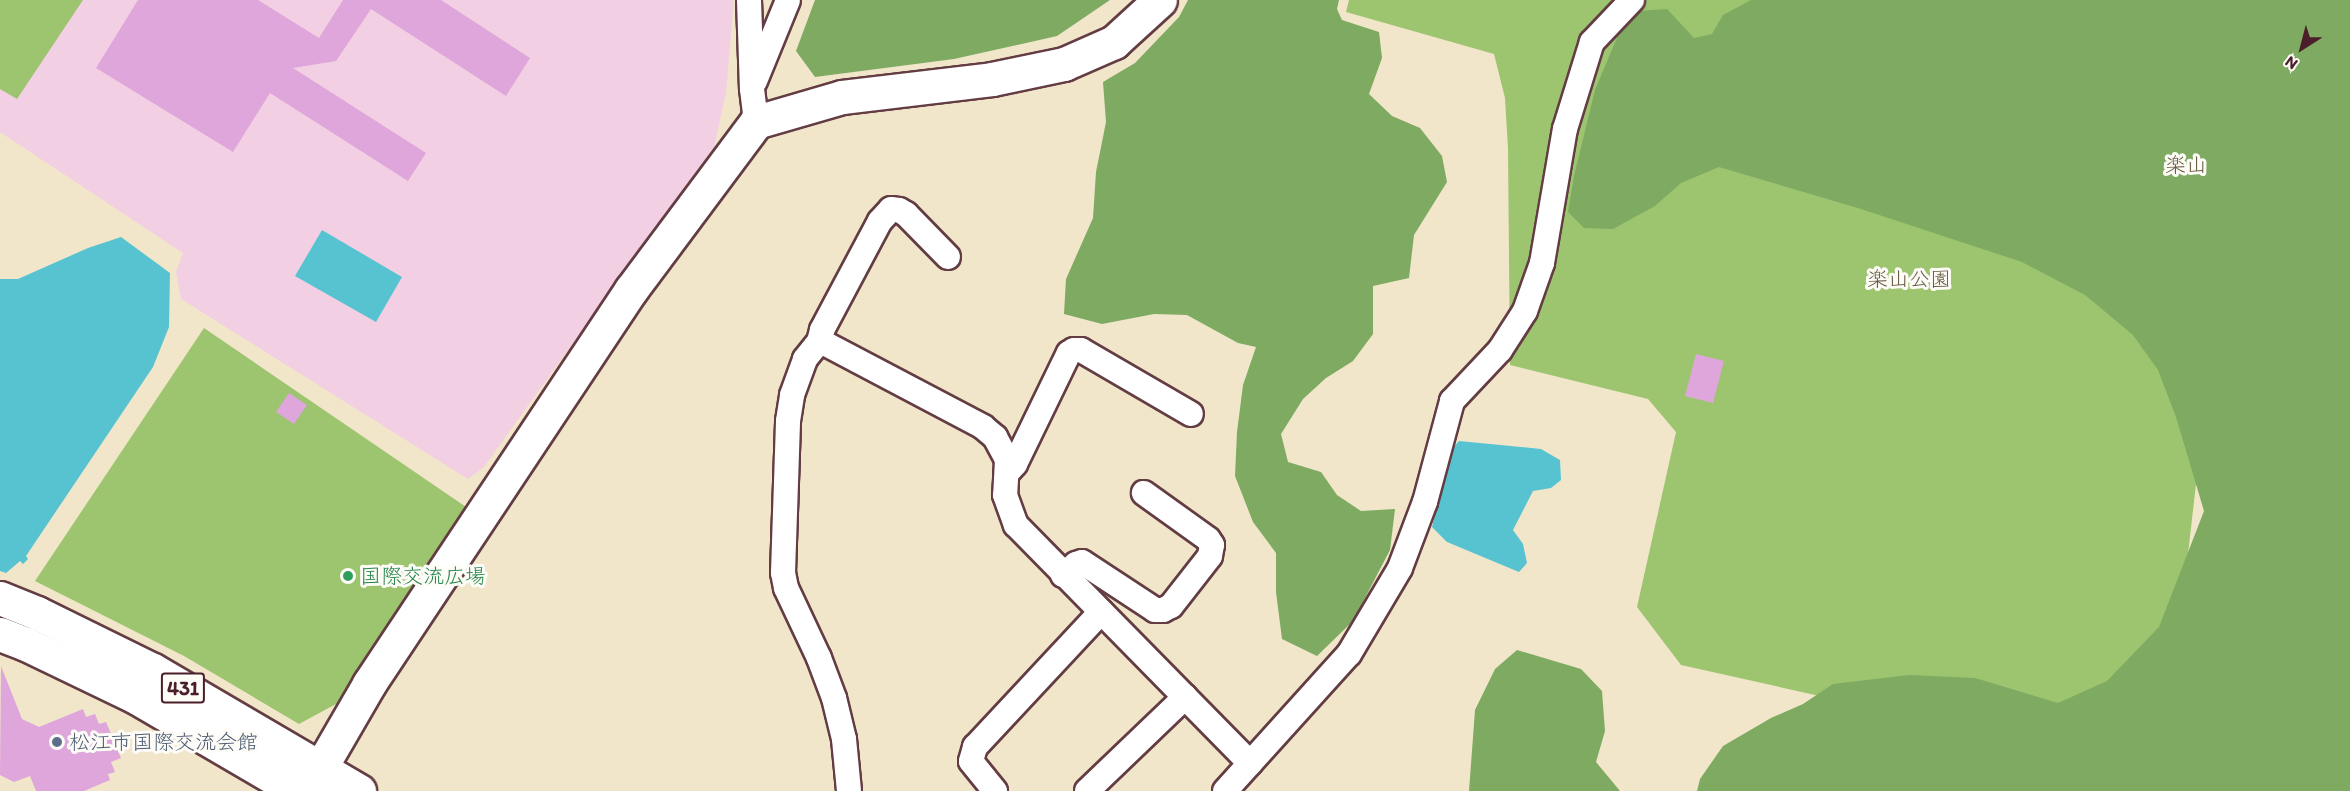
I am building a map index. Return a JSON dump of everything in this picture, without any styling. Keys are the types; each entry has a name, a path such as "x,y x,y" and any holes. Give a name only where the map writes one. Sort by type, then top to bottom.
{"main road":[{"path":"314,779 369,684 632,290 756,123 842,97 992,79 1064,64 1114,42 1160,0"},
{"name":"431","path":"0,598 37,613 153,670 314,779 359,791"},
{"name":"431","path":"0,634 26,644 136,697 297,791"}],"street":[{"path":"749,0 752,89 756,123"},
{"path":"752,89 788,0"},
{"path":"1225,791 1349,654 1400,568 1425,502 1452,401 1500,350 1525,311 1542,263 1565,129 1592,42 1632,0"},
{"path":"849,791 844,739 834,698 819,658 786,588 783,573 787,445 792,395 805,359 819,342 822,330 875,231 891,209 906,214 948,256"},
{"path":"819,342 983,427 995,437 1007,460 1005,495 1016,525 1250,763"},
{"path":"1007,473 1016,464 1069,353 1074,350 1081,350 1191,414"},
{"path":"1063,575 1082,562 1155,610 1163,610 1171,606 1210,556 1212,545 1208,539 1144,493"},
{"path":"995,791 971,761 975,747 1101,612"},
{"path":"1087,791 1185,697"}],"shaded area":[{"path":"0,0 734,0 726,93 714,147 484,467 468,479 181,299 176,272 183,253 0,132"}],"green space":[{"path":"0,0 83,0 17,99 0,89"},
{"path":"815,0 1110,0 1057,36 954,59 815,77 796,51"},
{"path":"1188,0 1339,0 1337,9 1342,20 1379,32 1382,58 1369,94 1392,116 1420,128 1442,156 1447,182 1414,235 1409,278 1373,286 1373,334 1353,361 1326,378 1303,399 1281,434 1288,462 1321,472 1337,495 1361,511 1395,509 1390,550 1353,621 1317,656 1282,639 1276,592 1276,553 1253,522 1235,476 1237,432 1243,385 1256,347 1238,343 1187,315 1154,314 1102,324 1064,314 1066,279 1093,218 1096,172 1106,122 1103,82 1135,63 1179,17"},
{"name":"楽山公園","path":"1349,0 2164,0 2202,432 2182,606 2093,757 1681,665 1637,607 1676,432 1648,399 1510,365 1508,148 1505,98 1494,54 1346,12"},
{"name":"楽山","path":"1751,0 2350,0 2350,791 1697,791 1700,779 1723,746 1771,718 1803,704 1833,684 1909,675 1975,678 2058,703 2107,681 2159,627 2204,511 2176,417 2158,370 2133,335 2085,295 2022,262 1858,208 1719,167 1681,183 1655,206 1613,229 1584,228 1568,212 1574,176 1595,90 1619,33 1638,11 1667,9 1694,38 1712,34 1723,15"},
{"name":"国際交流広場","path":"204,328 469,509 336,704 299,724 184,656 35,581"},
{"path":"1517,650 1581,669 1602,691 1605,731 1596,762 1620,791 1469,791 1475,710 1495,669"}],"water":[{"path":"322,230 402,277 376,322 295,276"},
{"path":"121,237 170,273 169,327 153,367 26,556 28,559 23,564 20,561 6,573 0,571 0,279 18,279 88,248"},
{"path":"1459,441 1541,449 1560,460 1561,480 1551,488 1533,491 1513,530 1523,544 1527,563 1519,572 1447,542 1432,527 1451,450"}],"building":[{"path":"138,0 258,0 319,38 343,0 441,0 530,58 506,96 371,9 336,61 293,68 426,153 408,181 270,93 233,152 96,68"},
{"path":"1696,354 1724,361 1713,403 1685,396"},
{"path":"289,393 307,405 294,424 276,412"},
{"name":"松江市国際交流会館","path":"1,666 22,719 39,727 83,709 86,717 95,714 99,724 106,722 121,758 111,762 115,772 108,774 110,780 84,791 36,791 30,776 14,782 0,775"}],"place":[{"name":"国際交流広場","path":"348,576"},
{"name":"松江市国際交流会館","path":"57,742"}]}
